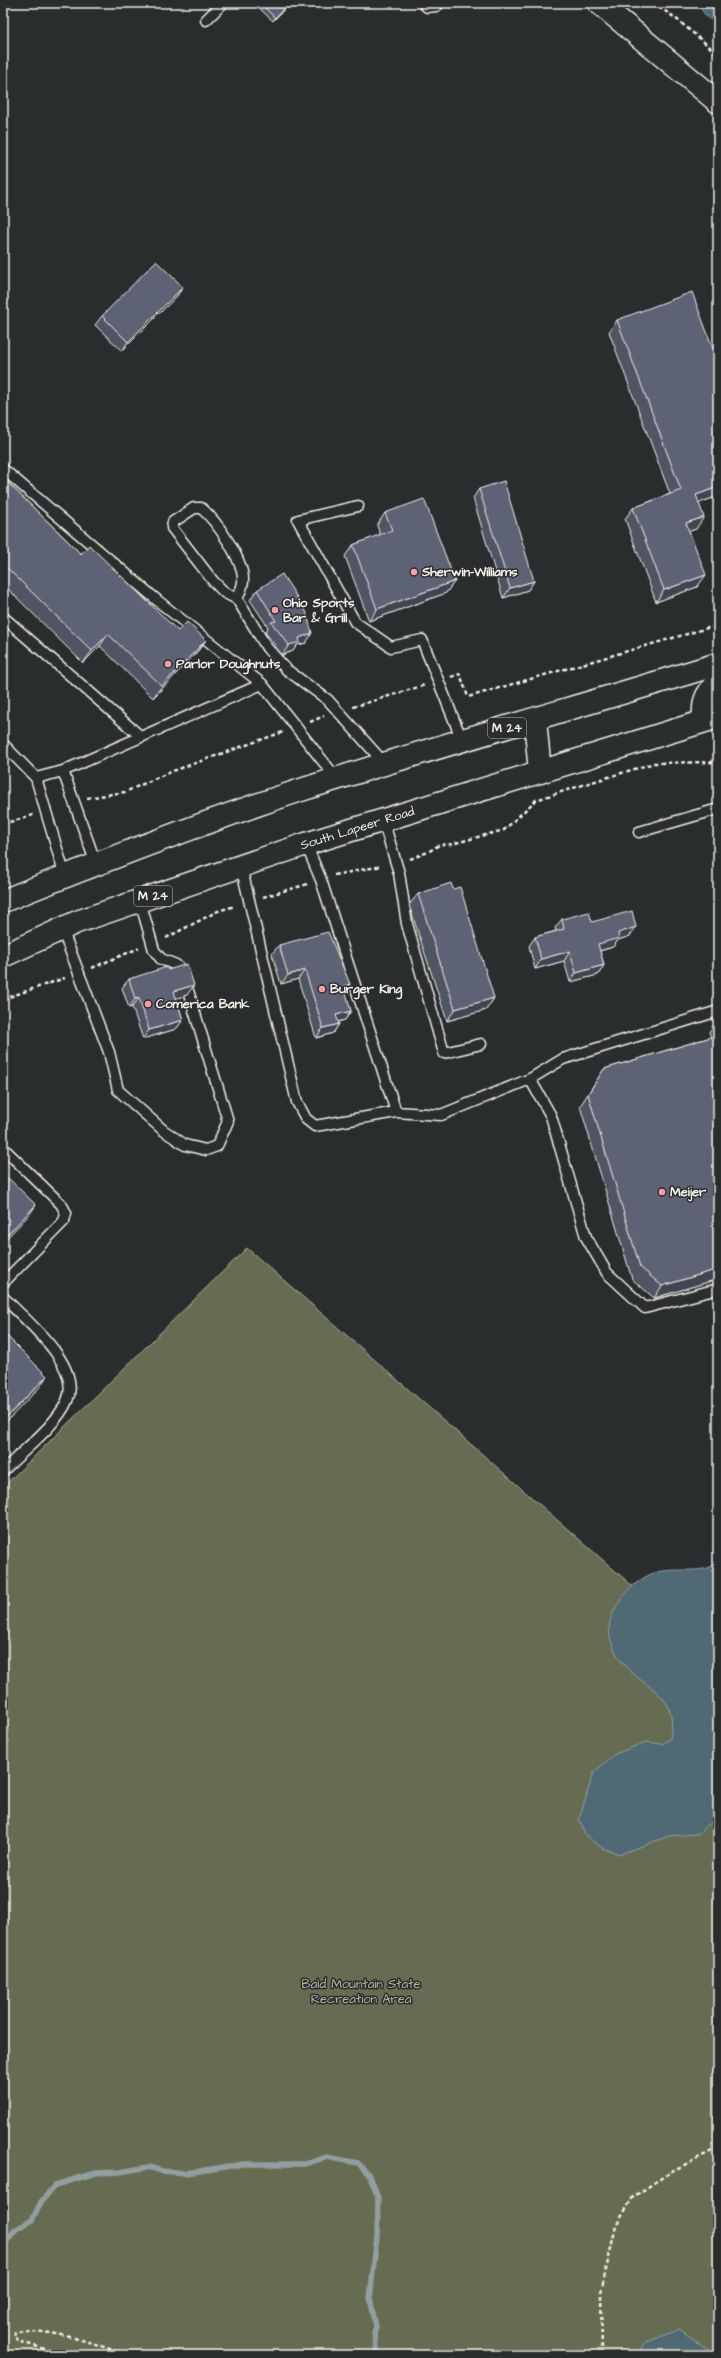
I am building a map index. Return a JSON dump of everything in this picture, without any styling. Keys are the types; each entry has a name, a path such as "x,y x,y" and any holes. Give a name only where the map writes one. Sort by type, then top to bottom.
{"main road":[{"path":"599,3 718,102"},
{"name":"M 24","path":"3,901 96,864 337,779 462,740 535,720 718,664"},
{"path":"711,719 703,703 709,690 718,684"},
{"name":"South Lapeer Road","path":"3,956 62,929 140,900 306,844 711,719"},
{"path":"535,720 540,772"}],"lane":[{"path":"206,20 223,3"},
{"path":"424,3 427,7 440,3"},
{"path":"3,468 158,601 262,684 337,779"},
{"path":"358,506 298,520 355,622 391,647 422,640 462,740"},
{"path":"237,599 244,582 242,566 212,517 201,508 194,508 173,522 172,528 213,581 225,593 237,599 267,648 288,670 328,700 385,764"},
{"path":"3,617 140,736"},
{"path":"36,778 63,771 140,736 262,684"},
{"path":"3,744 36,778 65,876"},
{"path":"63,771 96,864"},
{"path":"639,832 718,809"},
{"path":"382,820 396,862 407,924 444,1053 481,1044"},
{"path":"306,844 321,880 396,1112"},
{"path":"241,866 297,1102 306,1119 316,1126 396,1112 441,1116 530,1079 563,1059 718,1011"},
{"path":"62,929 109,1052 118,1090 164,1130 185,1145 206,1150 216,1146 228,1122 182,971 176,964 162,959 154,950 140,900"},
{"path":"530,1079 551,1116 586,1237 607,1273 645,1308 718,1289"},
{"path":"3,1148 61,1204 66,1213 64,1221 3,1282"},
{"path":"3,1297 48,1342 61,1358 69,1377 68,1400 57,1417 3,1471"}],"path":[{"path":"653,3 674,17 718,54"},
{"path":"3,999 80,974 100,964 176,934 218,911 321,880 341,872 362,871 412,859 439,845 452,844 504,830 536,800 590,782 654,763 718,762"},
{"path":"602,2355 601,2292 616,2226 633,2197 672,2171 718,2148"},
{"path":"65,2355 21,2342 14,2336 16,2332 26,2330 86,2340 127,2355"}],"green space":[{"name":"Bald Mountain State Recreation Area","path":"247,1248 718,1661 718,2355 3,2355 3,1487"}],"water":[{"path":"697,3 718,3 718,26 706,16"},
{"path":"718,1564 718,1817 697,1834 669,1836 620,1854 602,1848 586,1836 579,1819 594,1772 615,1754 646,1742 662,1744 670,1739 672,1726 671,1714 662,1697 630,1671 617,1655 610,1637 609,1628 611,1618 625,1594 634,1585 649,1575 669,1570 704,1569"},
{"path":"678,2330 718,2355 638,2355 646,2342"}],"building":[{"path":"260,3 289,3 275,18"},
{"path":"156,261 183,287 128,342 102,316"},
{"path":"692,292 718,362 718,487 696,495 704,517 686,523 706,575 664,590 633,508 681,490 617,320"},
{"path":"3,478 81,554 89,545 178,631 187,622 206,640 162,686 108,634 92,651 3,564"},
{"path":"504,481 534,581 510,588 479,489"},
{"path":"424,499 455,581 377,609 353,545 392,530 385,513"},
{"name":"Ohio Sports Bar & Grill","path":"282,574 306,611 312,633 299,638 300,642 289,645 271,622 276,621 257,590"},
{"path":"451,883 453,889 460,887 494,998 455,1009 418,894"},
{"path":"632,911 636,927 618,933 619,938 598,944 604,965 576,973 570,951 541,959 535,937 564,929 562,919 589,912 592,922"},
{"name":"Burger King","path":"328,932 350,984 344,986 351,1011 336,1015 339,1024 323,1028 305,970 288,975 279,945"},
{"name":"Comerica Bank","path":"187,964 194,985 174,991 183,1020 149,1030 139,998 135,999 129,979 167,967 168,970"},
{"name":"Meijer","path":"718,1035 718,1269 662,1286 640,1267 588,1094 604,1069"},
{"path":"3,1173 36,1205 3,1239"},
{"path":"3,1332 47,1376 3,1421"}],"waterway":[{"path":"3,2246 15,2230 32,2220 41,2202 55,2185 96,2173 119,2172 149,2167 162,2171 186,2173 244,2164 305,2164 327,2157 358,2163 370,2176 378,2198 377,2236 370,2298 376,2326 374,2334 377,2355"}],"place":[{"name":"Sherwin-Williams","path":"414,572"},
{"name":"Ohio Sports Bar & Grill","path":"275,610"},
{"name":"Parlor Doughnuts","path":"168,664"},
{"name":"Burger King","path":"322,989"},
{"name":"Comerica Bank","path":"148,1004"},
{"name":"Meijer","path":"662,1192"}]}
